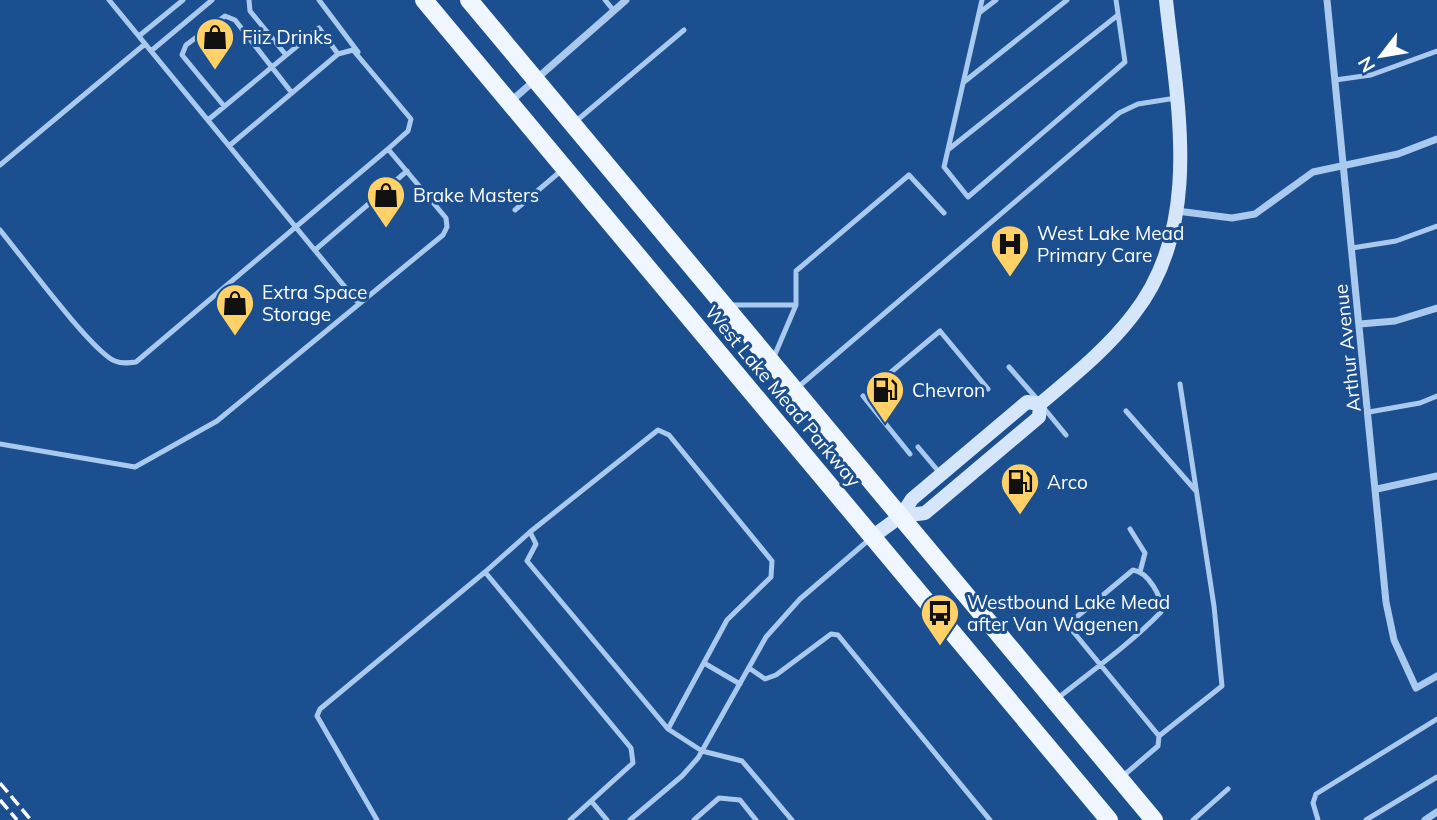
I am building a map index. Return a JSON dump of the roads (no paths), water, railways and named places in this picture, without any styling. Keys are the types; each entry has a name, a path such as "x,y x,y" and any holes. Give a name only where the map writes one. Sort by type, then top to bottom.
{"main road":[{"name":"West Lake Mead Parkway","path":"424,0 1109,820"},
{"name":"West Lake Mead Parkway","path":"469,0 1154,820"},
{"path":"901,516 925,513 1039,417 1040,404 1107,345 1136,313 1162,264 1177,211 1181,171 1166,0"},
{"path":"872,537 901,516 912,499 1027,402 1040,404"}],"street":[{"path":"510,102 626,0"},
{"name":"Arthur Avenue","path":"1327,0 1386,602 1394,640 1416,688 1437,676"},
{"path":"1177,211 1232,218 1255,214 1313,172 1398,154 1437,139"},
{"path":"1360,324 1395,321 1437,308"},
{"path":"1377,489 1437,476"},
{"path":"1425,820 1437,813"}],"lane":[{"path":"109,0 359,304"},
{"path":"139,36 183,0"},
{"path":"151,51 212,0"},
{"path":"249,0 250,10 286,55"},
{"path":"0,230 94,344 114,361 127,364 136,362 408,131 411,119 319,0"},
{"path":"605,0 614,11"},
{"path":"982,0 944,167 968,197 1125,62 1116,0"},
{"path":"979,13 996,0"},
{"path":"964,82 1067,0"},
{"path":"948,149 1118,15"},
{"path":"224,106 182,55 186,45 225,16 235,20 292,93"},
{"path":"208,120 319,27 338,54"},
{"path":"573,124 684,30"},
{"path":"0,165 145,44"},
{"path":"229,146 338,54 353,50 359,54"},
{"path":"1335,80 1380,72 1437,51"},
{"path":"795,389 1119,113 1138,104 1176,98"},
{"path":"0,444 135,467 217,421 443,235 447,227 446,218 388,149"},
{"path":"514,210 564,168"},
{"path":"315,250 407,171"},
{"path":"772,362 796,305 796,271 909,175 944,213"},
{"path":"1352,248 1396,241 1437,226"},
{"path":"725,305 796,305"},
{"path":"878,383 940,331 988,389"},
{"path":"1009,367 1066,435"},
{"path":"1159,736 1222,686 1214,606 1180,384"},
{"path":"863,396 910,454"},
{"path":"1369,412 1420,403 1437,396"},
{"path":"1126,411 1196,491"},
{"path":"377,820 317,716 320,709 530,532 658,430 669,435 772,561 771,577 727,620 668,729"},
{"path":"918,447 941,474"},
{"path":"1130,529 1143,547 1144,559 1140,572"},
{"path":"530,532 536,544 527,561 668,729 702,751 742,761 792,820"},
{"path":"630,820 682,775 702,751 766,637 800,599 872,537"},
{"path":"485,572 631,748 633,763 570,820"},
{"path":"1120,779 1158,746 1159,736 1071,629 1070,624 1128,572 1140,572"},
{"path":"1055,700 1161,612 1160,596 1140,572"},
{"path":"749,668 765,679 776,675 831,634 838,635 990,820"},
{"path":"704,663 740,684"},
{"path":"1318,820 1313,803 1316,794 1437,719"},
{"path":"1366,820 1437,777"},
{"path":"1193,820 1228,789"},
{"path":"694,820 719,799 740,800 756,820"},
{"path":"592,802 607,820"}],"railway":[{"path":"0,783 31,820"},
{"path":"0,800 17,820"}],"place":[{"name":"Fiiz Drinks","path":"215,71"},
{"name":"Brake Masters","path":"386,229"},
{"name":"West Lake Mead Primary Care","path":"1010,278"},
{"name":"Extra Space Storage","path":"235,337"},
{"name":"Chevron","path":"885,424"},
{"name":"Arco","path":"1020,516"},
{"name":"Westbound Lake Mead after Van Wagenen","path":"940,647"}]}
